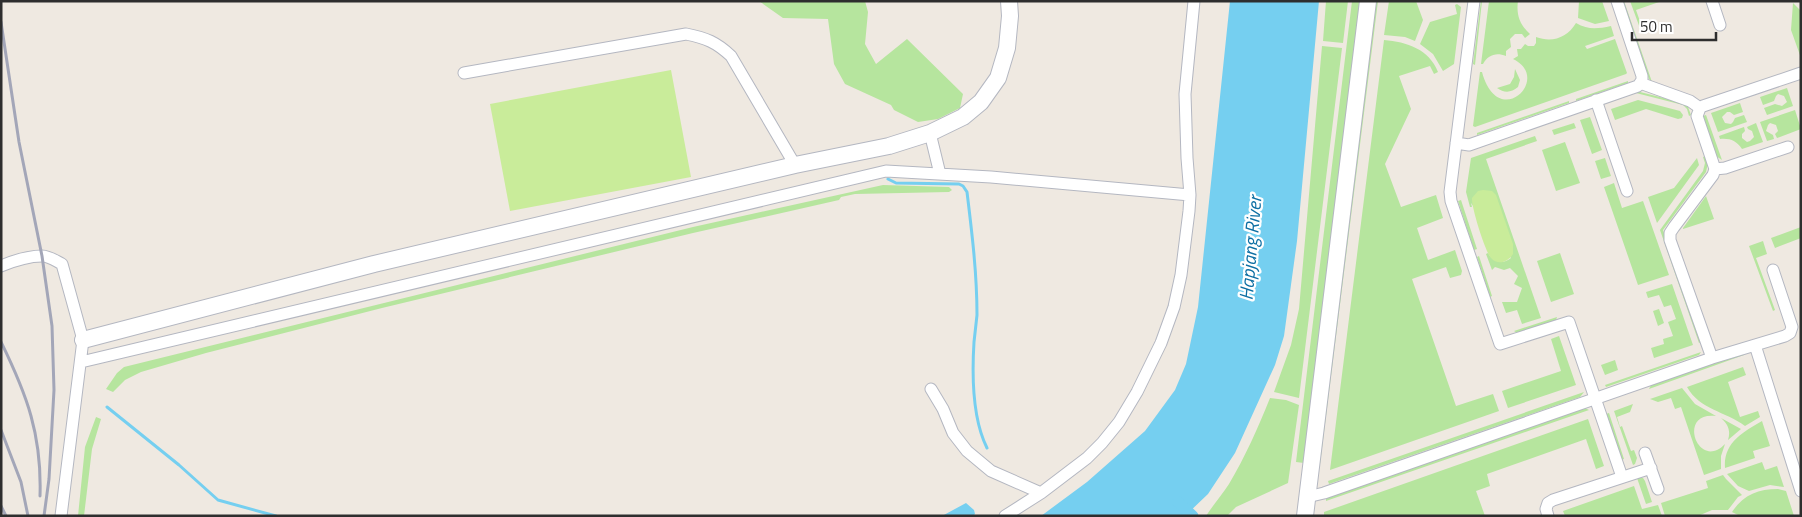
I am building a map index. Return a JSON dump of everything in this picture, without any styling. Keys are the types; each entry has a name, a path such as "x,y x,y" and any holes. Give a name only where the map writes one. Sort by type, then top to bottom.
{"street":[{"path":"83,340 374,264 795,165 889,146 930,133 963,117 981,102 998,78 1007,48 1010,16 1009,1"},
{"path":"1005,516 1041,493 1087,458 1119,422 1154,360 1174,307 1181,275 1190,195 1185,94 1194,1"},
{"path":"1305,516 1368,1"},
{"path":"1474,1 1450,192 1451,201 1500,344 1568,322 1622,477"},
{"path":"1456,143 1469,145 1638,86 1642,76 1617,1"},
{"path":"1712,1 1720,25"},
{"path":"464,73 686,34 699,36 717,43 731,56 795,165"},
{"path":"1700,108 1801,73"},
{"path":"1640,83 1690,101 1700,108"},
{"path":"1596,100 1627,191"},
{"path":"1700,108 1697,116 1715,169 1713,175 1670,233 1670,240 1712,358"},
{"path":"930,133 940,174"},
{"path":"1715,169 1725,168 1788,147"},
{"path":"81,362 886,170 1190,195"},
{"path":"1,266 12,261 42,256 52,258 62,264 83,340 61,516"},
{"path":"1307,496 1324,493 1712,358 1785,336 1790,333 1792,327 1773,270"},
{"path":"1754,345 1801,491"},
{"path":"931,389 943,409 952,434 967,451 991,471 1041,493"},
{"path":"1645,453 1658,489"},
{"path":"1548,516 1546,509 1548,503 1553,500 1650,468"}],"green space":[{"path":"759,1 865,1 868,12 865,44 876,64 907,39 963,94 960,108 938,119 918,122 894,110 891,105 845,84 834,64 828,19 783,18"},
{"path":"1326,1 1348,1 1343,43 1323,41"},
{"path":"1352,1 1362,1 1304,463 1296,462"},
{"path":"1375,1 1378,1 1320,464 1317,464"},
{"path":"1389,1 1416,1 1423,20 1415,41 1405,37 1384,35"},
{"path":"1482,1 1475,65 1473,64"},
{"path":"1489,1 1518,1 1520,19 1530,34 1525,38 1522,34 1515,34 1510,39 1511,47 1506,51 1506,56 1493,55 1481,64"},
{"path":"1579,1 1602,1 1609,21 1595,24 1578,18"},
{"path":"1622,1 1624,1 1652,82 1649,79"},
{"path":"1630,1 1662,1 1636,10 1643,30 1641,31"},
{"path":"1793,3 1801,11 1801,58 1791,30"},
{"path":"1457,4 1461,7 1454,64 1443,71 1433,54 1420,44 1430,22 1457,14 1455,5"},
{"path":"1576,23 1593,28 1611,26 1614,36 1585,46 1587,49 1615,39 1627,73 1475,127 1473,126 1480,72 1482,72 1490,89 1499,98 1509,99 1518,95 1525,87 1527,77 1524,67 1513,59 1518,56 1517,49 1521,49 1525,44 1534,46 1536,37 1553,39 1564,36"},
{"path":"1384,40 1409,45 1423,52 1434,64 1438,72 1434,74 1430,66 1399,76 1411,109 1385,164 1401,207 1436,195 1443,218 1417,228 1428,260 1455,250 1462,271 1461,275 1450,278 1446,267 1412,279 1456,406 1493,394 1499,411 1330,470"},
{"path":"1322,46 1342,48 1299,398 1274,392 1291,345 1299,309"},
{"path":"1515,69 1520,80 1518,87 1508,92 1497,88 1510,84 1514,77"},
{"path":"671,70 691,177 510,211 490,104"},
{"path":"1628,81 1628,83 1576,101 1576,99"},
{"path":"1787,88 1793,106 1767,115 1764,108 1775,104 1782,106 1787,102 1784,96 1778,94 1774,101 1763,105 1760,97"},
{"path":"1636,91 1684,103 1691,115 1689,116 1687,109 1683,105 1636,93 1605,104"},
{"path":"1638,100 1680,111 1683,115 1682,118 1678,119 1646,109 1615,120 1611,109"},
{"path":"1569,101 1569,103 1477,135 1477,133"},
{"path":"1740,103 1743,112 1734,115 1727,112 1722,117 1725,123 1731,124 1735,118 1744,115 1747,122 1718,132 1711,113"},
{"path":"1795,110 1801,129 1777,138 1775,134 1778,131 1776,125 1770,123 1766,131 1773,135 1774,139 1767,141 1760,122"},
{"path":"1706,115 1722,160 1716,156 1703,116"},
{"path":"1590,117 1602,150 1592,154 1580,120"},
{"path":"1574,123 1576,128 1554,135 1552,130"},
{"path":"1756,123 1763,142 1742,149 1733,141 1720,139 1719,136 1744,127 1745,131 1742,134 1742,138 1747,142 1750,141 1754,137 1752,131 1747,127"},
{"path":"1535,136 1537,141 1486,159 1541,318 1522,324 1517,310 1506,313 1502,302 1517,302 1522,288 1514,284 1518,276 1510,268 1504,270 1495,267 1492,270 1486,254 1488,253 1492,259 1498,262 1511,258 1471,203 1472,207 1470,207 1466,192 1471,158"},
{"path":"1565,142 1580,183 1556,191 1542,150"},
{"path":"1705,156 1708,163 1706,172 1663,230 1701,342 1699,343 1660,230 1703,171 1705,163 1703,157"},
{"path":"1605,158 1611,176 1601,179 1595,161"},
{"path":"1697,158 1699,165 1657,223 1648,197 1674,188"},
{"path":"1614,183 1622,208 1643,201 1669,275 1638,285 1604,187"},
{"path":"883,185 949,187 952,190 949,192 855,194 841,197 839,200 382,308 206,353 141,372 125,380 113,392 106,389 117,373 124,367 693,227"},
{"path":"1478,191 1492,191 1496,195 1513,244 1513,254 1503,262 1497,262 1488,254 1476,219 1472,198"},
{"path":"1706,196 1714,219 1683,229 1683,228"},
{"path":"1461,200 1477,249 1474,250 1458,201"},
{"path":"1801,227 1801,238 1775,248 1771,238"},
{"path":"1763,241 1767,254 1756,258 1775,310 1773,311 1749,246"},
{"path":"1560,253 1574,294 1551,302 1537,261"},
{"path":"1479,256 1492,296 1490,297 1477,257"},
{"path":"1672,284 1693,345 1654,358 1651,348 1664,344 1663,339 1673,336 1668,322 1676,319 1671,305 1664,307 1659,295 1648,298 1646,292"},
{"path":"1659,309 1664,323 1658,326 1653,311"},
{"path":"1557,317 1556,320 1517,333 1514,331"},
{"path":"1559,336 1576,385 1508,408 1502,391 1561,371 1551,339"},
{"path":"1701,352 1699,355 1606,387 1605,385"},
{"path":"1739,354 1744,355 1649,389 1651,385"},
{"path":"1615,360 1618,370 1605,375 1601,365"},
{"path":"1743,367 1746,375 1728,382 1740,417 1758,411 1760,417 1745,426 1699,401 1687,387"},
{"path":"1682,388 1695,404 1716,416 1704,417 1697,422 1694,430 1695,439 1707,451 1715,451 1725,444 1721,456 1721,469 1704,475 1681,407 1675,409 1671,398 1658,402 1650,399"},
{"path":"1584,392 1580,397 1329,484 1328,481"},
{"path":"1270,398 1286,400 1299,405 1288,483 1236,507 1227,516 1206,516 1235,474"},
{"path":"1633,404 1630,412 1617,417 1631,451 1634,450 1637,458 1633,465 1614,411"},
{"path":"1585,408 1589,410 1326,501 1326,498"},
{"path":"1609,413 1624,459 1621,460 1606,414"},
{"path":"96,417 101,419 92,449 84,516 78,516 85,447"},
{"path":"1721,418 1741,429 1728,440 1728,428"},
{"path":"1588,419 1604,466 1596,469 1586,439 1487,474 1490,486 1476,491 1485,516 1324,516 1324,512"},
{"path":"1762,421 1770,446 1753,451 1755,458 1725,468 1725,459 1731,445 1741,434"},
{"path":"1762,462 1765,470 1777,466 1784,487 1770,485 1749,491 1738,486 1727,474"},
{"path":"1723,475 1742,495 1738,497 1728,510 1712,510 1698,516 1665,516 1661,503 1708,488 1706,481"},
{"path":"1637,478 1643,478 1645,481 1652,502 1646,504"},
{"path":"1634,486 1642,509 1658,505 1662,516 1565,516 1563,511"},
{"path":"1778,489 1786,491 1794,516 1740,516 1732,512 1741,501 1752,494 1764,490"}],"water":[{"name":"Hapjang River","path":"1230,1 1319,1 1297,241 1284,336 1275,365 1235,453 1208,494 1185,516 1041,516 1087,482 1145,431 1175,390 1186,364 1198,307"},
{"path":"966,503 974,510 975,514 973,516 942,516"}],"waterway":[{"path":"888,179 896,183 959,184 967,192 977,300 973,355 974,396 978,423 987,448"},
{"path":"107,407 179,465 218,500 276,516"},
{"path":"1178,502 1193,516"}],"railway":[{"path":"1,22 19,142 42,256 52,326 54,390 49,479 44,516"},
{"path":"1,342 31,416 38,454 40,496"},
{"path":"1,430 21,482 28,516"},
{"path":"1,506 6,516"}]}
